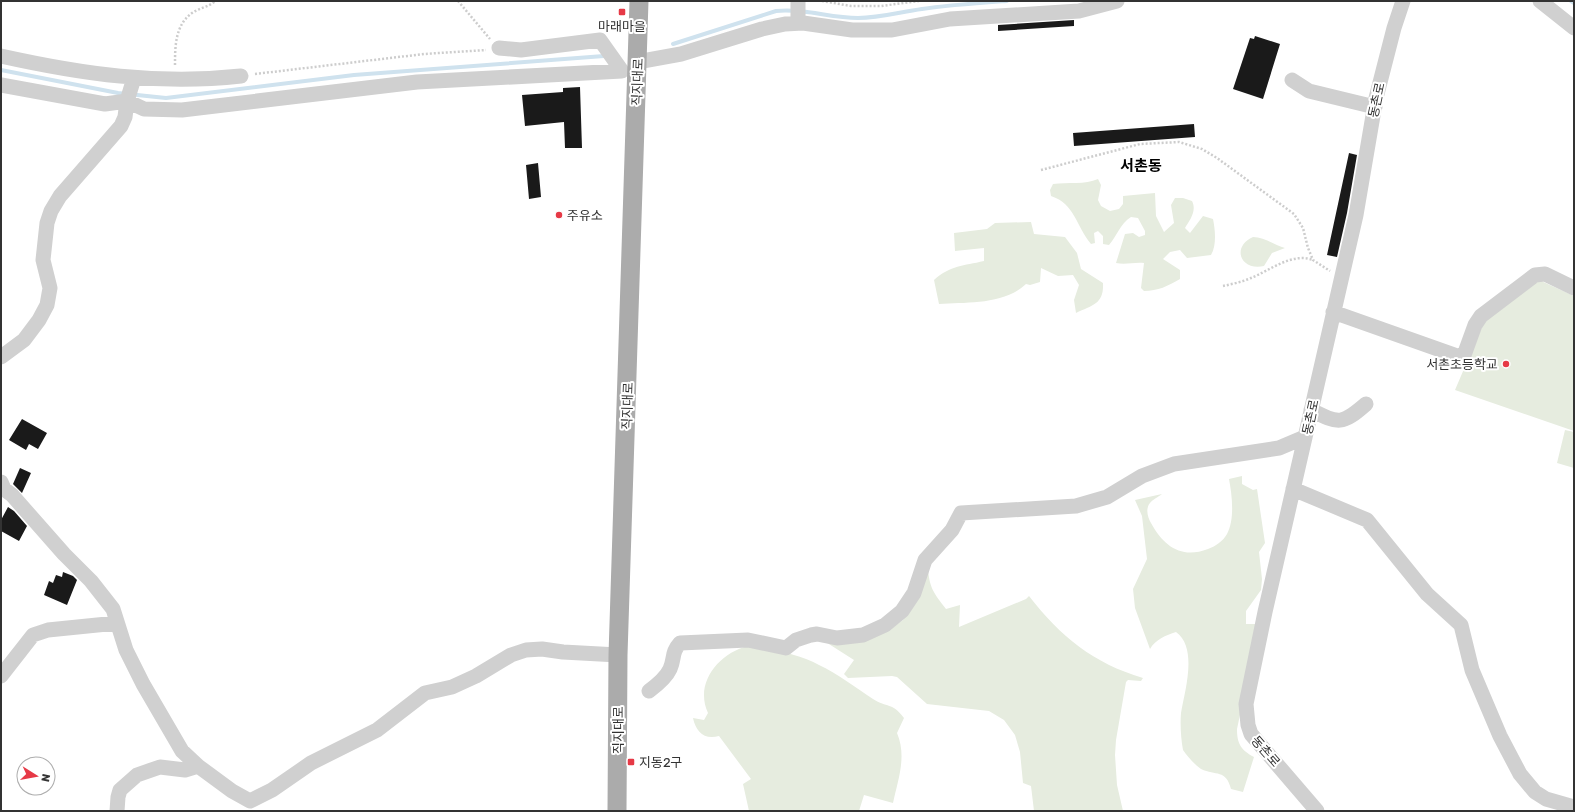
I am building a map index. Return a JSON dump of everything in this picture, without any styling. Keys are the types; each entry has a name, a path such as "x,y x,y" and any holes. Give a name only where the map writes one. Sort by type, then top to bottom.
{"main road":[{"name":"직지대로","path":"617,811 618,655 629,67 639,1"}],"street":[{"path":"798,1 798,23"},
{"path":"1,85 106,104 127,102 144,108 182,110 417,82 629,67 681,54 762,29 798,23 852,30 892,30 950,19 1079,11 1117,1"},
{"name":"동촌로","path":"1317,811 1276,763 1257,744 1251,734 1246,717 1246,704 1340,277 1356,215 1375,107 1394,28 1403,1"},
{"path":"1540,1 1574,28"},
{"path":"499,48 521,50 568,46 600,40 629,67"},
{"path":"1,56 101,74 134,78 203,80 241,76"},
{"path":"1,357 24,340 39,320 47,305 50,288 43,260 47,223 51,211 60,196 121,126 125,117 127,102 134,78"},
{"path":"1292,80 1309,91 1375,107"},
{"path":"1333,312 1463,358 1475,325 1481,316 1535,275 1545,274 1574,288"},
{"path":"1311,410 1332,420 1340,421 1348,418 1366,404"},
{"path":"649,690 667,675 674,649 680,643 748,640 786,648 796,640 811,635 817,634 837,638 863,635 878,630 902,612 914,593 925,560 952,530 961,513 1076,506 1107,497 1142,476 1174,464 1279,448 1305,437"},
{"path":"1,482 4,489 12,495 59,548 91,581 113,609 126,650 155,708 182,750 198,766 236,794 256,805 311,763 377,730 417,697 425,693 452,687 476,676 511,655 526,650 542,649 563,652 618,655"},
{"path":"1293,489 1367,520 1427,594 1461,625 1472,670 1500,736 1517,769 1535,792 1546,799 1574,807"},
{"path":"1,676 33,635 48,630 117,623"},
{"path":"117,811 120,790 137,775 160,767 185,770 198,766"}],"path":[{"path":"178,80 175,65 176,39 178,32 192,13 214,1"},
{"path":"458,1 499,48"},
{"path":"822,1 851,6 881,6 919,1"},
{"path":"241,76 404,56 471,52 499,48"},
{"path":"1041,170 1140,144 1169,142 1194,146 1217,158 1294,214 1303,228 1313,260"},
{"path":"1223,286 1250,279 1287,262 1303,258 1313,260 1340,277"}],"shaded area":[{"path":"1098,179 1101,185 1098,200 1101,206 1110,211 1119,209 1123,204 1123,196 1155,193 1156,216 1164,232 1174,223 1171,205 1175,198 1183,198 1192,201 1194,208 1193,212 1191,219 1185,228 1190,233 1203,216 1213,219 1215,242 1211,255 1187,258 1180,250 1170,252 1163,259 1180,270 1180,279 1163,288 1144,291 1141,288 1144,263 1116,263 1125,234 1133,233 1139,237 1145,235 1145,231 1138,218 1131,217 1127,220 1109,245 1103,244 1103,236 1098,231 1094,233 1095,243 1091,244 1065,204 1051,196 1050,190 1053,184 1082,183"},
{"path":"1031,222 1034,234 1065,237 1077,253 1081,269 1103,283 1102,295 1096,303 1076,313 1074,300 1079,285 1073,275 1058,276 1041,268 1040,282 1030,285 1026,284 1007,296 985,301 939,304 934,280 946,271 963,265 984,261 984,248 955,251 954,233 987,229 995,223"},
{"path":"1253,237 1261,238 1285,248 1272,253 1264,266 1255,267 1249,265 1241,257 1241,251 1242,246 1246,241"},
{"name":"서촌초등학교","path":"1539,280 1574,296 1574,431 1455,390 1484,322"},
{"path":"1565,430 1574,432 1574,468 1557,463"},
{"path":"1242,476 1242,484 1253,490 1257,489 1265,543 1259,552 1262,579 1261,590 1246,611 1246,624 1258,624 1258,629 1237,729 1239,743 1246,752 1254,757 1243,792 1231,789 1226,778 1220,774 1201,769 1183,750 1181,713 1187,681 1187,648 1183,639 1176,632 1161,638 1150,649 1135,608 1133,589 1147,559 1142,516 1135,500 1162,494 1148,505 1149,519 1156,531 1162,539 1175,549 1190,553 1199,552 1216,545 1227,534 1230,528 1232,514 1232,499 1229,479"},
{"path":"928,567 933,590 946,609 960,605 959,627 1026,599 1029,596 1053,624 1079,647 1109,665 1143,678 1141,681 1128,680 1126,682 1116,740 1115,755 1117,785 1123,811 1034,811 1031,786 1023,783 1020,752 1015,735 1004,720 989,711 927,704 897,677 848,678 844,674 854,660 821,639 893,627 903,620"},
{"path":"748,646 784,652 812,661 847,681 878,702 893,707 900,713 904,718 897,733 901,750 901,768 893,803 864,795 859,811 749,811 743,784 751,779 719,736 709,737 702,734 696,727 693,718 704,720 708,713 704,691 707,680 712,671 719,662 728,655"}],"building":[{"path":"1074,20 1074,26 998,31 998,25"},
{"path":"1255,36 1280,44 1263,99 1233,89 1250,38 1254,39"},
{"path":"580,87 582,148 565,148 564,122 525,126 522,95 563,92 563,88"},
{"path":"1194,124 1195,137 1074,146 1073,133"},
{"path":"1349,153 1357,155 1347,213 1337,257 1327,255"},
{"path":"538,163 541,197 529,199 526,165"},
{"path":"22,419 47,433 38,449 29,444 26,450 9,440"},
{"path":"20,468 31,473 22,493 13,484"},
{"path":"8,507 14,511 27,526 19,541 1,531 1,520"},
{"path":"63,572 73,576 77,580 67,605 44,595 49,581 53,583 56,575 62,577"}],"waterway":[{"path":"673,44 776,11 786,10 848,18 866,18 943,6 1007,1"},
{"path":"1,70 118,93 166,98 354,75 604,56"}],"place":[{"name":"마래마을","path":"622,12"},
{"name":"주유소","path":"559,215"},
{"name":"서촌초등학교","path":"1506,364"},
{"name":"지동2구","path":"631,762"}],"district":[{"name":"서촌동","path":"1141,166"}]}
